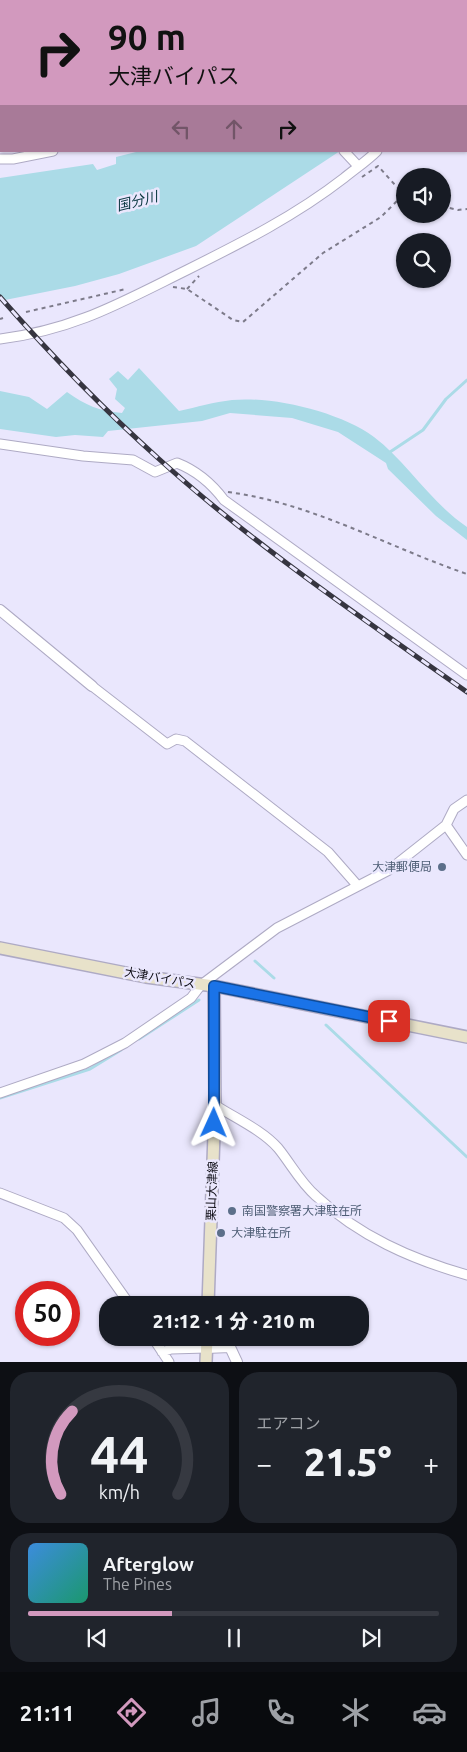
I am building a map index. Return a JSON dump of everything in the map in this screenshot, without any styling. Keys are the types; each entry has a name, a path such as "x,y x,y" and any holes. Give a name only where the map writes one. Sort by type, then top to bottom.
{"main road":[{"name":"大津バイパス","path":"0,948 214,986 467,1036"},
{"name":"栗山大津線","path":"208,1296 215,1105 214,986"},
{"path":"206,1346 206,1362"}],"street":[{"path":"0,159 13,159 48,152"},
{"path":"0,339 49,331 79,322 156,286 280,222 319,197 375,152"},
{"path":"346,154 358,166"},
{"path":"0,444 83,456 133,460 155,472 177,463 188,467 232,506 467,675"},
{"path":"0,610 92,686 167,744 176,739 185,742 328,852 357,885"},
{"path":"0,1093 84,1064 125,1043 191,998 201,985 277,928 389,870 446,825 454,809 467,800"},
{"path":"446,825 467,856"},
{"path":"215,1105 266,1138 277,1148 300,1181 350,1224 381,1242 418,1259 467,1276"},
{"path":"0,1194 64,1218 77,1230 124,1296"},
{"path":"158,1346 169,1362"},
{"path":"162,1352 188,1346"},
{"path":"224,1346 230,1347 237,1362"}],"path":[{"path":"356,181 378,166 396,186"},
{"path":"156,286 187,289 233,320 243,322 323,253 381,217 396,203"},
{"path":"451,208 467,209"},
{"path":"26,312 130,288"},
{"path":"216,490 254,495 344,524 467,574"}],"water":[{"name":"国分川","path":"136,152 338,152 196,246 119,274 75,286 0,301 0,178 93,164 97,170 116,164 116,157"},
{"path":"139,368 179,411 212,403 248,399 286,403 306,408 325,413 360,428 386,447 442,506 467,527 467,540 436,516 388,469 386,463 338,432 292,418 230,413 202,421 108,431 103,437 75,435 56,437 0,429 0,391 29,397 47,409 67,392 93,407 122,413 125,408 115,399 117,389 109,379 118,371 128,380"}],"waterway":[{"path":"387,454 423,430 446,399 467,380"},
{"path":"255,961 274,978"},
{"path":"139,1039 199,1000"},
{"path":"326,1025 467,1157"},
{"path":"0,1098 90,1069 121,1050"}],"railway":[{"path":"0,297 97,401 195,491 309,580 467,692"}],"place":[{"name":"大津郵便局","path":"442,867"},
{"name":"南国警察署大津駐在所","path":"232,1211"},
{"name":"大津駐在所","path":"221,1233"}],"route":[{"path":"214,1123 214,986 389,1021"}]}
